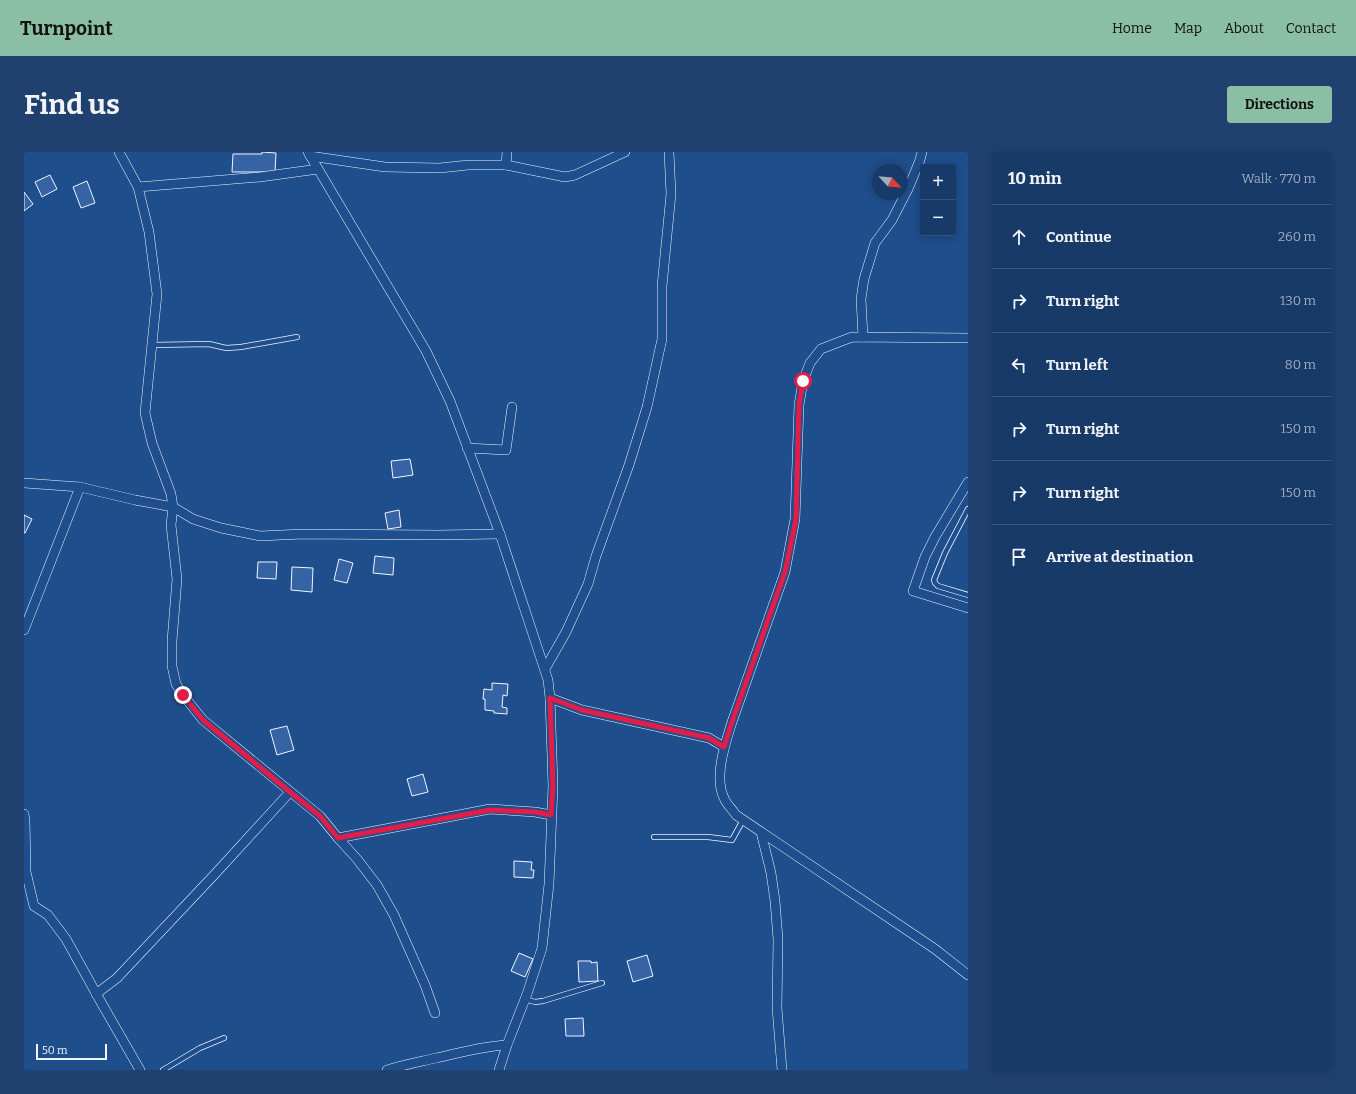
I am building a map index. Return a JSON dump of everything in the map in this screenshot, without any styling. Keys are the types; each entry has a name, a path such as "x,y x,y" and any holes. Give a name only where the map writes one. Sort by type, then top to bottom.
{"street":[{"path":"119,152 138,187 149,232 157,294 145,413 152,443 171,494 173,507 171,525 177,579 172,660 176,684 203,720 320,816 357,859 377,885 394,915 426,985 435,1013"},
{"path":"506,165 507,152"},
{"path":"309,154 385,167 440,168 468,165 506,165 565,177 575,175 624,152"},
{"path":"545,670 566,632 588,584 596,556 629,465 647,407 662,339 662,286 671,194 669,152"},
{"path":"862,337 861,299 864,279 875,243 892,220 908,189 922,152"},
{"path":"309,154 426,351 450,401 500,534 548,680 553,786 549,884 542,948 499,1070"},
{"path":"138,187 260,177 318,169"},
{"path":"968,338 852,337 821,349 810,363 803,381 799,405 796,519 785,572 734,715 724,747 720,771 724,800 736,815 935,949 968,975"},
{"path":"467,448 506,450 512,407"},
{"path":"968,482 935,537 913,591 968,608"},
{"path":"24,483 80,487 173,507 193,519 221,528 260,536 303,534 500,534"},
{"path":"24,630 80,487"},
{"path":"550,698 582,710 709,738 724,747"},
{"path":"96,994 117,978 290,792"},
{"path":"338,838 490,810 535,812 551,815"},
{"path":"24,814 26,872 34,906 48,915 66,939 140,1070"},
{"path":"761,832 771,873 776,916 778,939 777,1008 782,1070"},
{"path":"387,1070 490,1046 507,1045"}],"lane":[{"path":"153,345 209,344 226,348 241,347 297,336"},
{"path":"968,509 945,553 934,580 938,586 968,595"},
{"path":"654,837 708,837 732,840 743,820"},
{"path":"525,999 538,1002 543,1001 602,983"},
{"path":"163,1070 200,1048 224,1038"}],"building":[{"path":"262,152 276,153 275,172 232,172 233,154 262,154"},
{"path":"50,175 57,189 42,197 35,182"},
{"path":"87,181 95,203 81,208 73,187"},
{"path":"24,192 33,204 24,211"},
{"path":"410,459 413,475 393,478 391,461"},
{"path":"399,510 401,527 388,529 385,513"},
{"path":"24,515 32,519 25,533 24,533"},
{"path":"375,556 394,558 393,575 373,573"},
{"path":"339,559 353,563 347,583 334,580"},
{"path":"258,562 277,562 276,579 257,578"},
{"path":"292,567 313,568 312,592 291,590"},
{"path":"492,683 508,684 507,696 503,695 502,707 507,708 507,714 494,713 494,711 485,710 485,699 483,699 484,689 492,690"},
{"path":"287,726 294,750 277,755 270,730"},
{"path":"423,774 428,792 412,796 407,779"},
{"path":"514,861 532,862 531,870 534,870 533,878 514,877"},
{"path":"519,953 533,959 525,977 511,971"},
{"path":"647,955 653,976 633,982 627,961"},
{"path":"578,961 591,961 591,963 597,962 598,981 579,982"},
{"path":"583,1018 584,1036 566,1036 565,1019"}],"route":[{"path":"183,695 203,720 320,816 338,838 490,810 535,812 551,815 553,786 550,698 582,710 695,734 709,738 724,747 772,605 785,572 796,519 799,405 803,381"}]}
